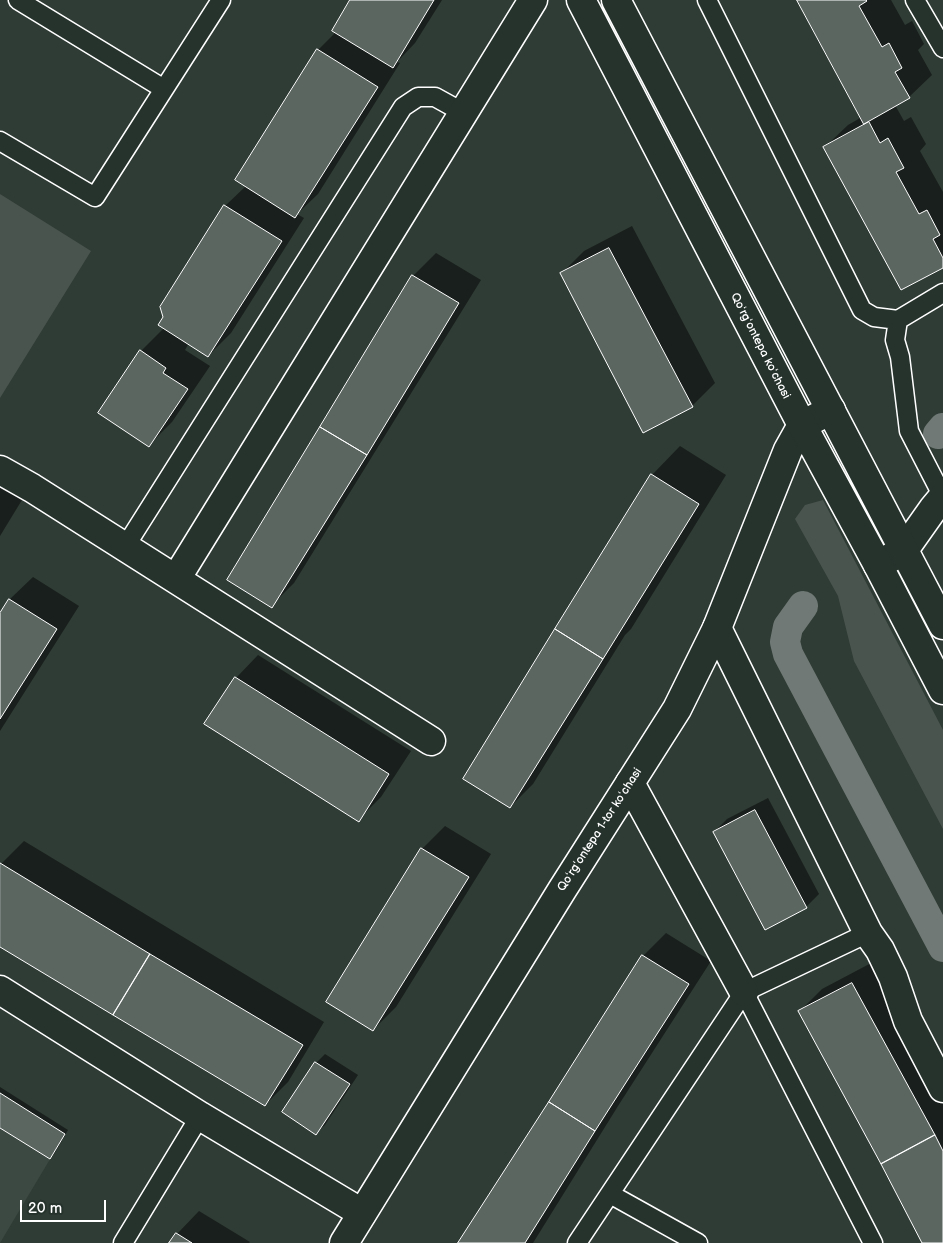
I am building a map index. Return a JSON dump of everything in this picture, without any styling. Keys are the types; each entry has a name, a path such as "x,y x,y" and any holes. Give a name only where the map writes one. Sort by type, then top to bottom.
{"street":[{"path":"176,579 533,0"},
{"name":"Qoʻrgʻontepa koʻchasi","path":"580,0 943,690"},
{"path":"616,0 943,625"},
{"path":"802,425 831,410"},
{"name":"Qoʻrgʻontepa 1-tor koʻchasi","path":"344,1243 562,890 677,709 717,628 788,450 802,425"},
{"path":"0,470 32,488 431,740"},
{"path":"878,565 904,550 943,497"},
{"path":"717,628 868,932 883,956 893,977 908,1021 943,1088"},
{"path":"630,783 744,992"},
{"path":"0,990 200,1116 362,1213"}],"lane":[{"path":"18,0 164,89"},
{"path":"0,141 95,197 221,0"},
{"path":"707,0 862,310 874,317 898,320 943,293"},
{"path":"915,0 943,48"},
{"path":"125,547 403,107 418,97 435,97 464,113"},
{"path":"898,320 894,340 900,357 909,431 943,497"},
{"path":"577,1243 744,992 868,932"},
{"path":"744,992 873,1243"},
{"path":"123,1243 200,1116"},
{"path":"610,1194 698,1243"}],"shaded area":[{"path":"0,194 91,251 0,398"},
{"path":"823,500 943,730 943,829 854,661 838,596 795,519 805,505"},
{"path":"0,1092 65,1134 0,1243"}],"building":[{"path":"350,0 434,0 393,68 332,31"},
{"path":"797,0 866,0 859,6 882,47 889,43 902,68 895,72 910,98 864,124"},
{"path":"317,49 378,87 295,218 235,180"},
{"path":"869,122 880,143 888,138 904,168 896,172 919,214 927,210 940,235 933,239 943,258 943,268 901,290 823,147"},
{"path":"224,205 282,241 208,357 158,325 163,317 160,307"},
{"path":"609,248 693,407 643,433 560,273"},
{"path":"412,275 459,303 367,455 320,427"},
{"path":"140,350 166,368 163,373 188,389 149,447 98,413"},
{"path":"320,427 367,455 272,608 227,580"},
{"path":"651,474 699,504 603,659 555,629"},
{"path":"9,599 57,629 0,719 0,613"},
{"path":"555,629 603,659 510,808 463,779"},
{"path":"235,677 389,774 359,822 204,724"},
{"path":"755,810 807,908 765,930 713,832"},
{"path":"421,848 469,877 373,1031 326,1002"},
{"path":"0,863 150,954 113,1015 0,947"},
{"path":"150,954 303,1045 265,1106 113,1015"},
{"path":"642,955 689,984 595,1131 549,1102"},
{"path":"852,983 935,1135 881,1164 798,1011"},
{"path":"315,1062 350,1084 316,1135 282,1112"},
{"path":"0,1093 65,1134 50,1159 0,1128"},
{"path":"549,1102 595,1131 525,1243 458,1243"},
{"path":"935,1135 943,1151 943,1243 922,1243 881,1164"},
{"path":"176,1233 192,1243 169,1243"}],"waterway":[{"path":"938,434 943,428"},
{"path":"803,606 788,627 785,642 788,654 943,947"}]}
